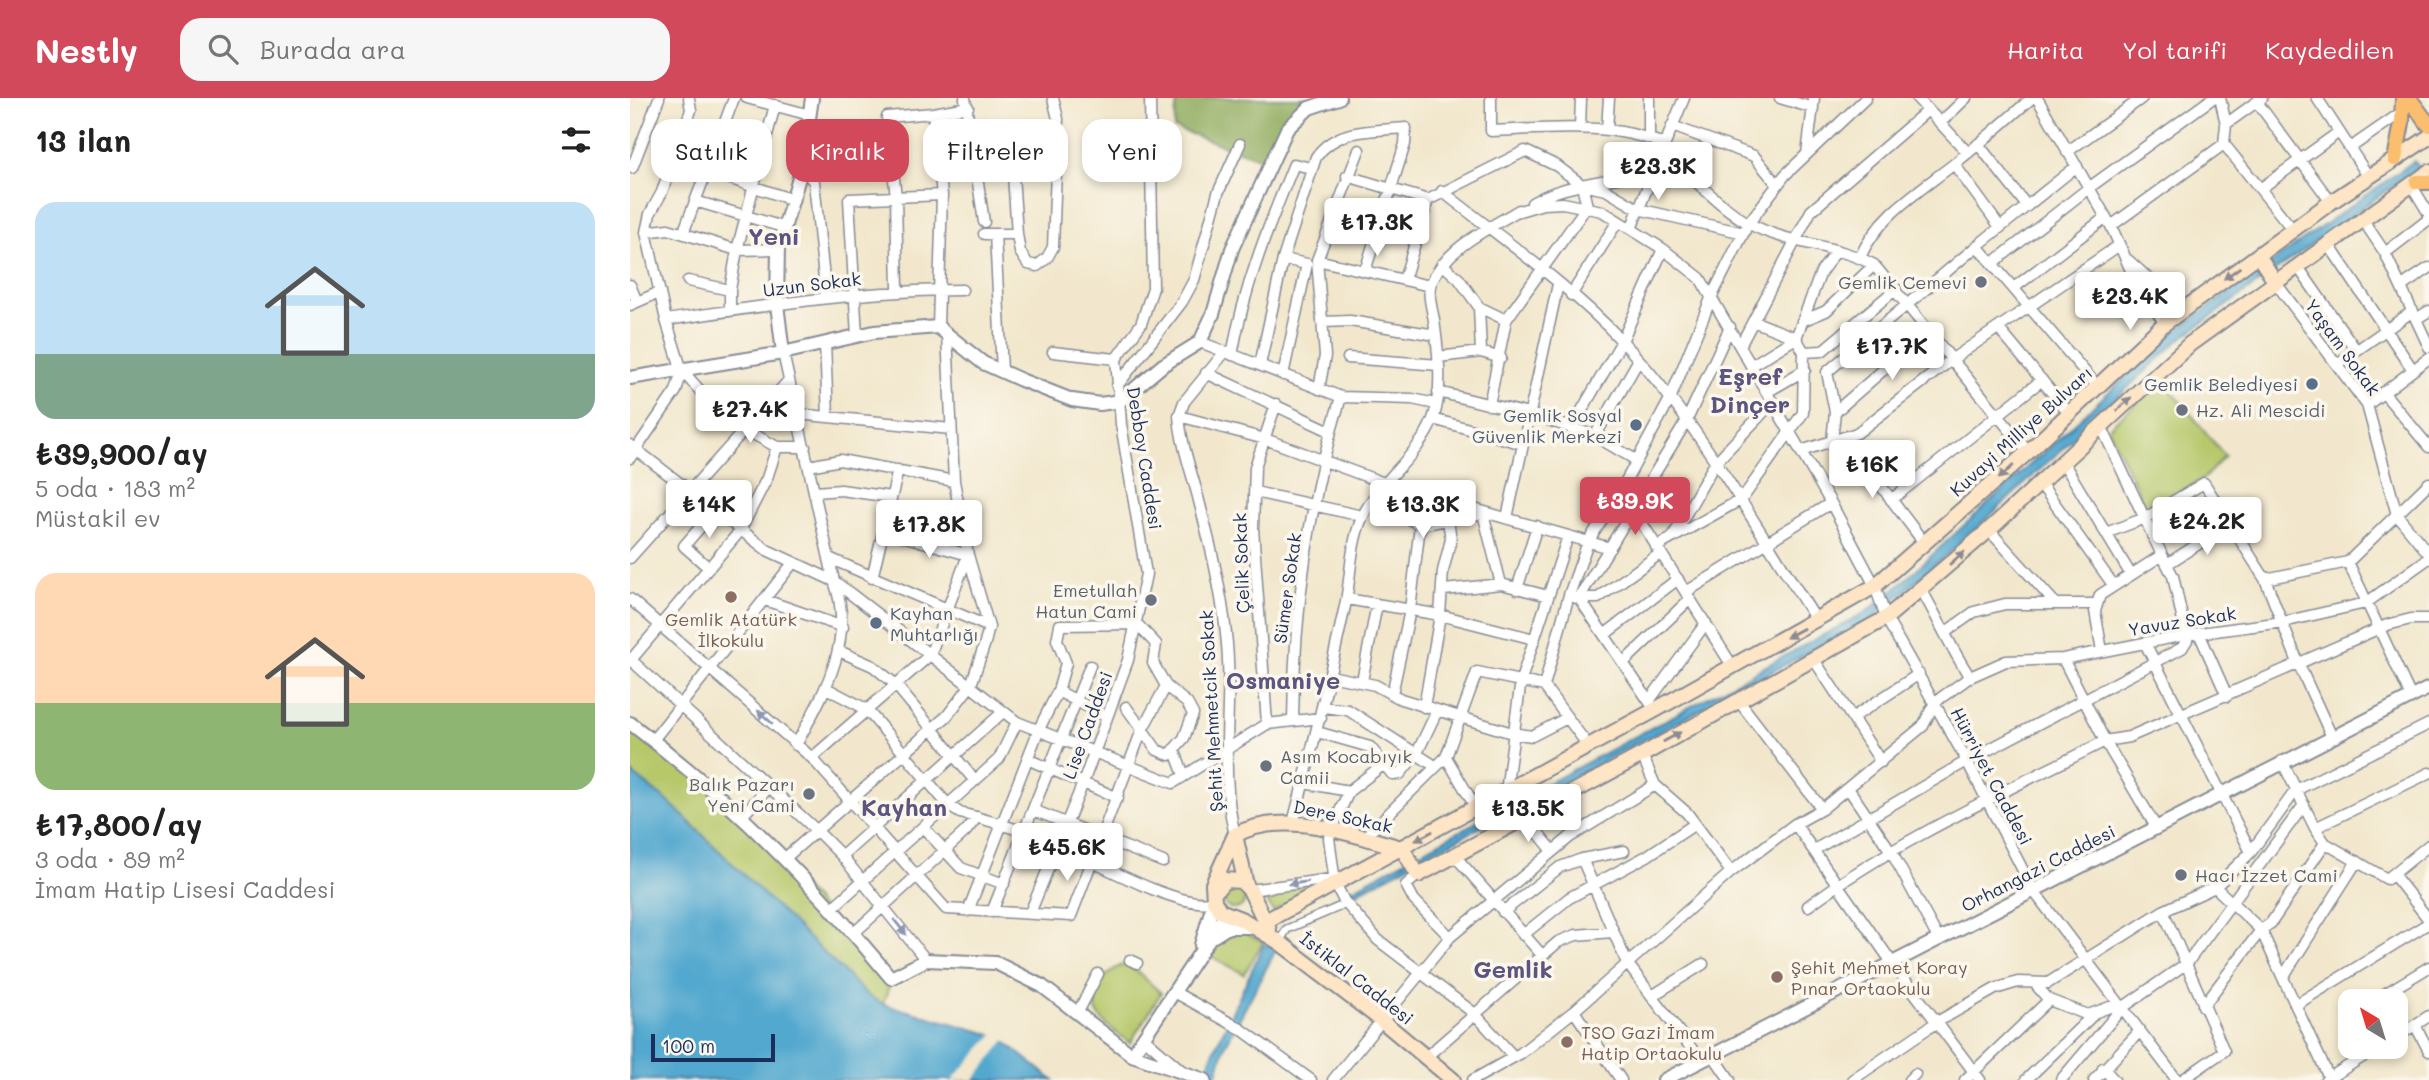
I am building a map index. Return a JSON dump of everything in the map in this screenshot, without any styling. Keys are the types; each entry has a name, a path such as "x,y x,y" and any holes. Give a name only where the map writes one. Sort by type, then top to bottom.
{"main road":[{"path":"2409,98 2429,125"},
{"path":"2395,159 2402,105"},
{"name":"Kuvayi Milliye Bulvarı","path":"1410,862 1476,808 1589,747 1652,706 1733,667 1817,621 1921,589 1989,530 2190,344 2267,269 2293,230 2368,176 2429,137"},
{"path":"2416,145 2429,155"},
{"name":"Kuvayi Milliye Bulvarı","path":"1410,862 1455,856 1642,755 1813,658 1881,602 1925,544 2182,309 2267,269 2298,267 2424,178"},
{"name":"Dere Sokak","path":"1235,835 1269,824 1293,823 1364,838 1410,862"},
{"path":"1235,835 1213,884 1214,901 1228,915 1244,913 1250,891"},
{"path":"1235,835 1250,891 1269,934 1341,889 1410,862"},
{"path":"1214,901 1215,888 1225,880 1234,879 1250,891"},
{"name":"İstiklal Caddesi","path":"1228,915 1269,934 1380,1019 1453,1080"}],"street":[{"path":"632,168 659,98"},
{"path":"689,98 691,110 662,192 650,214 646,232 666,320 682,371 717,410 744,429 777,447 805,447"},
{"path":"725,119 734,98"},
{"path":"747,98 810,115"},
{"path":"809,119 812,98"},
{"path":"1013,182 1020,252 1028,264 1037,266 1048,258 1053,247 1057,207 1058,119 1054,98"},
{"path":"1053,352 1116,359 1141,324 1153,288 1150,98"},
{"path":"630,377 783,354 909,327 942,331 983,363 1072,400 1100,404 1120,401 1163,365 1200,342 1213,314 1232,249 1287,129 1309,108 1339,98"},
{"path":"1491,98 1491,131 1580,128 1649,138 1664,148 1746,228"},
{"path":"1580,128 1581,98"},
{"path":"1607,130 1609,98"},
{"path":"1648,98 1649,138"},
{"path":"1631,229 1684,98"},
{"path":"1780,98 1813,103 1807,154"},
{"path":"1544,686 1574,597 1588,542 1621,490 1670,399 1712,296 1746,228 1777,184 1866,98"},
{"path":"1917,98 1968,153"},
{"path":"1940,123 1966,98"},
{"path":"1860,257 1870,235 1888,214 1968,153 2032,98"},
{"path":"2037,98 2090,187 2137,284 2165,323"},
{"path":"1993,263 2090,187 2213,98"},
{"path":"2220,98 2226,124 2224,144 2293,230"},
{"path":"2317,98 2368,176"},
{"path":"2067,152 2138,99"},
{"path":"2226,124 2260,100 2331,202"},
{"path":"898,289 896,197 887,117 933,113 966,103 984,222"},
{"path":"772,119 775,105"},
{"path":"2350,148 2402,105"},
{"path":"1740,346 1811,211 1928,110"},
{"path":"784,859 947,716 971,685 989,627 968,555 954,481 940,290 942,195 933,113"},
{"path":"1672,126 1754,156 1777,184"},
{"path":"1259,365 1283,259 1311,168 1324,146 1339,136 1406,128 1405,144 1365,271"},
{"path":"2260,189 2339,132"},
{"path":"1117,387 1182,302 1194,280 1218,193 1240,144"},
{"path":"1978,144 2028,206"},
{"path":"2015,287 2224,144"},
{"path":"1319,389 1325,356 1317,260 1359,150"},
{"path":"1404,280 1428,200 1525,151 1557,166 1582,185 1606,190 1638,209 1746,228 1860,257 1874,265 2028,452"},
{"path":"1311,168 1293,164 1257,255 1228,354 1206,373 1184,402 1179,416 1265,439 1387,484 1610,548"},
{"path":"1293,823 1322,713 1362,516 1420,441 1433,419 1438,393 1438,361 1430,286 1442,264 1488,228 1560,188 1643,172 1657,164"},
{"path":"1954,164 2000,227"},
{"path":"1832,441 1835,412 1827,372 2077,166"},
{"path":"1347,176 1428,200"},
{"path":"2385,253 2429,217 2424,178"},
{"path":"684,231 701,182"},
{"path":"740,182 790,200"},
{"path":"730,311 730,290 737,250 755,182"},
{"path":"796,745 826,688 839,650 843,627 842,603 834,581 783,354 778,304 778,249 797,182"},
{"path":"814,182 826,298"},
{"path":"1489,405 1501,358 1506,320 1587,206 1582,185"},
{"path":"1442,191 1558,284 1622,341 1670,399 1742,499 1767,544 1817,621"},
{"path":"858,336 849,199 942,195"},
{"path":"695,201 783,227"},
{"path":"1516,212 1543,204 1587,206"},
{"name":"Hürriyet Caddesi","path":"1587,206 1618,221 1663,249 1700,278 1790,428 1831,503 2033,890 2083,960 2179,1080"},
{"path":"2363,220 2385,253 2429,347"},
{"path":"1571,295 1618,221"},
{"path":"646,232 668,229 684,231 737,250 778,249"},
{"path":"1002,371 989,234 1017,234"},
{"path":"2329,245 2413,370"},
{"path":"1977,246 2015,287 2028,307 2098,387"},
{"path":"1801,451 1857,433 1951,360 2118,246"},
{"path":"1571,429 1622,341 1663,249"},
{"path":"1752,365 1796,338 1821,272 1836,251"},
{"path":"2125,257 2182,309"},
{"path":"1283,259 1307,264 1283,375"},
{"path":"1317,260 1430,286"},
{"path":"1442,264 1459,279 1479,307 1506,320"},
{"path":"1802,321 1826,311 1874,265"},
{"path":"2298,267 2356,350"},
{"path":"2402,286 2429,268"},
{"name":"Yaşam Sokak","path":"2267,269 2367,405 2397,515"},
{"path":"688,281 730,290"},
{"path":"1507,518 1558,284"},
{"path":"630,285 634,304 660,292"},
{"name":"Uzun Sokak","path":"666,320 898,289 962,290"},
{"path":"1804,352 1822,351 1896,289"},
{"path":"1479,307 1480,352"},
{"path":"2337,364 2414,315 2429,311"},
{"path":"1322,322 1350,321 1436,335"},
{"path":"1574,597 1598,598 1671,539 1742,499 1803,413 1804,352 1796,338 1753,321"},
{"path":"1574,597 1610,548 1686,422 1730,327"},
{"path":"1998,328 2069,414"},
{"path":"1835,412 1929,330"},
{"path":"1200,342 1341,397 1412,399 1436,404"},
{"path":"825,344 828,417"},
{"path":"1348,358 1438,361 1480,352 1501,358"},
{"path":"2367,405 2429,358"},
{"name":"Debboy Caddesi","path":"1116,359 1121,424 1146,574 1136,624"},
{"path":"1595,436 1638,361"},
{"path":"1767,392 1805,370"},
{"path":"682,371 676,391 632,451 690,490 766,550 834,581 1017,722 1173,783 1266,724 1348,710 1435,766"},
{"path":"1206,373 1330,431"},
{"path":"630,558 789,380"},
{"path":"1891,500 2042,380"},
{"path":"2383,392 2427,441"},
{"path":"1438,393 1530,415 1595,436 1636,460"},
{"name":"Sümer Sokak","path":"1293,719 1293,652 1316,505 1330,431 1341,397"},
{"path":"1671,539 1715,463 1773,402"},
{"name":"Çelik Sokak","path":"1266,724 1253,528 1255,467 1276,404"},
{"path":"797,414 951,429"},
{"name":"Şehit Mehmetcik Sokak","path":"1179,416 1218,581 1226,635 1229,747 1227,795 1235,835"},
{"path":"1433,419 1523,444"},
{"path":"1814,850 1867,817 2155,663 2186,643 2173,576 2101,426"},
{"path":"1844,437 1925,544"},
{"path":"777,447 762,489 740,531 630,660 816,829 842,856 926,960"},
{"path":"810,466 840,460 954,481"},
{"path":"2063,462 2131,575"},
{"path":"872,578 898,470"},
{"path":"2040,483 2114,586"},
{"path":"2106,533 2146,518 2204,483 2265,579 2331,736"},
{"path":"2265,579 2348,562 2429,483"},
{"path":"815,492 841,490 891,496"},
{"path":"1621,490 1733,667"},
{"path":"1255,492 1362,516"},
{"path":"1374,499 1420,525 1483,513"},
{"path":"1623,663 1688,595 1831,503"},
{"path":"709,568 684,546 714,511"},
{"path":"1483,513 1501,584"},
{"path":"2397,515 2429,556"},
{"path":"1424,707 1444,590 1443,571 1451,539 1448,521"},
{"path":"2102,651 2095,611 2100,595 2131,575 2230,524"},
{"path":"1392,694 1410,610 1420,525"},
{"path":"1517,589 1537,526"},
{"path":"1989,530 2055,603"},
{"path":"899,535 968,555"},
{"path":"1506,791 1521,680 1568,536"},
{"path":"812,758 930,655 968,555"},
{"name":"Yavuz Sokak","path":"1935,702 1970,677 2006,661 2063,659 2185,635 2283,622 2366,603 2429,556"},
{"path":"829,558 989,627"},
{"path":"2348,562 2411,697"},
{"path":"653,740 793,563"},
{"path":"1604,635 1678,579"},
{"path":"1444,590 1501,584 1548,596"},
{"path":"1921,589 1946,632 1951,649 1970,677"},
{"path":"1574,597 1604,635 1652,706 1706,623"},
{"path":"630,598 812,758 946,909 1071,916 1142,730 1166,686"},
{"path":"1347,599 1440,615 1535,639"},
{"path":"765,600 843,627"},
{"path":"1362,681 1377,604"},
{"path":"1946,632 1974,612 2005,604 2097,604"},
{"path":"1808,906 1839,883 1892,853 1988,800 2105,741 2129,737 2378,629 2411,619 2429,619"},
{"path":"968,911 1039,729 1058,691 1066,663 1057,640 1060,625 1136,624 1156,644 1153,663 1166,686 1187,703 1193,714 1184,738 1169,755 1163,754 1126,707"},
{"name":"Lise Caddesi","path":"1030,913 1096,752 1128,660 1136,624"},
{"path":"2199,633 2227,696"},
{"path":"2145,643 2251,852"},
{"path":"839,650 873,666 895,684 975,781"},
{"path":"1813,658 1881,762"},
{"path":"2063,659 2105,741 2156,827"},
{"path":"992,912 1090,666"},
{"path":"1364,838 1446,757 1477,672 1544,686 1589,747"},
{"path":"1852,718 1919,674"},
{"path":"1330,676 1362,681 1424,707 1512,733 1531,736 1567,718"},
{"path":"826,688 866,709 929,780 948,806 1057,845 1189,901 1199,904 1214,901 1198,956"},
{"name":"Orhangazi Caddesi","path":"1664,1080 1893,964 2221,792 2428,690"},
{"path":"1058,691 1107,717"},
{"path":"1738,700 1822,809"},
{"path":"1473,1080 1514,1057 1574,1012 1731,872 1795,824 1822,809 1881,762 1923,726 1935,702"},
{"path":"1317,732 1370,747 1392,774 1400,774 1417,753 1437,711"},
{"path":"842,856 957,757 1003,712"},
{"path":"831,909 999,759 1017,722"},
{"path":"630,723 741,817 784,859 854,933 891,978 926,960 996,963 1042,986 1132,1055 1203,1079"},
{"path":"1852,1080 1937,1022 1995,989 2018,982 2036,985 2048,983 2163,911 2215,887 2251,852 2296,790 2429,724"},
{"path":"1174,749 1184,775"},
{"path":"1642,755 1655,785 1695,824 1731,872"},
{"path":"1446,757 1476,808"},
{"path":"1027,759 1118,798"},
{"path":"2282,761 2325,843 2357,862 2387,879 2429,845"},
{"path":"1384,764 1349,791 1331,831 1329,838 1341,889 1378,940 1423,971 1475,1014 1514,1057"},
{"path":"2315,828 2429,773"},
{"path":"1304,782 1349,791"},
{"path":"1333,1080 1380,1019 1450,937 1553,851 1655,785"},
{"path":"741,817 770,786"},
{"path":"1848,788 1892,853 1938,940"},
{"path":"2026,1080 2093,1015 2120,1006 2187,962 2304,805"},
{"path":"1033,810 1163,862"},
{"path":"854,933 945,851 977,817"},
{"path":"1526,818 1553,851"},
{"path":"1523,935 1569,898 1647,856 1695,824"},
{"path":"1795,824 1839,883 1893,964 1977,1076"},
{"path":"923,827 961,868 1003,884"},
{"path":"2203,1006 2261,930 2271,923 2325,843"},
{"path":"1503,912 1560,867 1624,850"},
{"path":"1455,856 1541,954"},
{"path":"1582,859 1627,962 1652,996 1730,1080"},
{"path":"1410,862 1406,885 1414,900 1450,937"},
{"path":"2283,977 2357,862"},
{"path":"2297,1003 2429,922 2393,874"},
{"path":"2215,887 2261,930 2297,1003 2328,1079 2360,1059"},
{"path":"1250,891 1341,889"},
{"path":"1209,941 1228,927 1269,934 1287,929 1341,889"},
{"path":"2163,911 2224,1051 2179,1080"},
{"path":"1132,1055 1228,915"},
{"path":"1426,1057 1541,954 1576,934 1613,932"},
{"path":"1652,996 1703,964"},
{"path":"2393,989 2429,967"},
{"path":"1078,1012 1098,974"},
{"path":"2036,985 2049,999 2093,1015"},
{"path":"1176,993 1241,1028 1311,1080"},
{"path":"1965,1080 1977,1076 2049,999"},
{"path":"2061,1080 2120,1006"},
{"path":"1574,1012 1621,1080"},
{"path":"2408,1029 2429,1016"},
{"path":"2415,1025 2429,1051"},
{"path":"2094,1080 2139,1031"},
{"path":"1144,1038 1184,1072"},
{"path":"2104,1068 2114,1080"}],"green space":[{"path":"1177,98 1317,98 1294,115 1262,159 1182,131 1182,119 1175,119"},
{"path":"2163,380 2225,456 2204,478 2148,512 2108,428"},
{"path":"630,726 733,809 890,984 883,1004 867,995 670,803 630,772"},
{"path":"1327,880 1273,912 1263,893"},
{"path":"1234,887 1244,894 1245,898 1238,908 1234,909 1224,902 1223,898 1230,888"},
{"path":"1238,929 1263,942 1244,974 1206,954 1224,935"},
{"path":"1123,965 1130,965 1161,993 1130,1043 1104,1022 1095,1005 1097,989 1102,981"}],"water":[{"path":"2414,161 2419,167 2179,340 1962,542 1873,618 1283,932 1280,928 1866,612 1894,590 2175,331"},
{"path":"630,772 670,803 867,995 883,1004 990,1034 1004,1041 1053,1080 630,1080"},
{"path":"1264,944 1277,948 1225,1046 1215,1080 1204,1080 1212,1055"}],"pier":[{"path":"995,1033 1006,1039 974,1080 952,1080"}],"place":[{"name":"Gemlik Cemevi","path":"1981,282"},
{"name":"Gemlik Belediyesi","path":"2312,384"},
{"name":"Hz. Ali Mescidi","path":"2182,410"},
{"name":"Gemlik Sosyal Güvenlik Merkezi","path":"1636,425"},
{"name":"Gemlik Atatürk İlkokulu","path":"731,597"},
{"name":"Emetullah Hatun Cami","path":"1151,600"},
{"name":"Kayhan Muhtarlığı","path":"876,623"},
{"name":"Asım Kocabıyık Camii","path":"1266,766"},
{"name":"Balık Pazarı Yeni Cami","path":"809,794"},
{"name":"Hacı İzzet Cami","path":"2181,875"},
{"name":"Şehit Mehmet Koray Pınar Ortaokulu","path":"1777,977"},
{"name":"TSO Gazi İmam Hatip Ortaokulu","path":"1567,1042"}],"district":[{"name":"Yeni","path":"774,235"},
{"name":"Eşref Dinçer","path":"1750,389"},
{"name":"Osmaniye","path":"1283,679"},
{"name":"Kayhan","path":"904,806"},
{"name":"Gemlik","path":"1513,968"}]}
